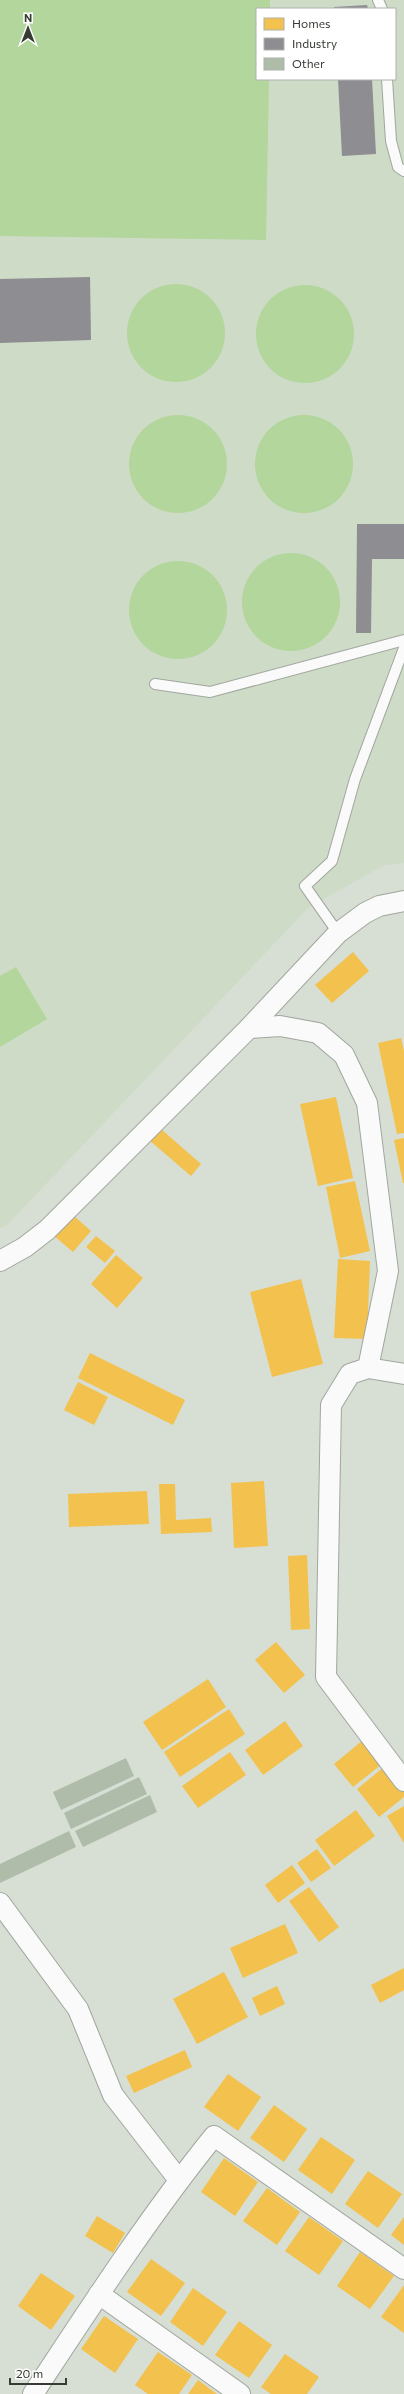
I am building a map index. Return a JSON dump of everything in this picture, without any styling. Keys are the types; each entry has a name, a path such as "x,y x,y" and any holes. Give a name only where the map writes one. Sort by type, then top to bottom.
{"street":[{"path":"0,1261 25,1247 47,1230 249,1028 338,933 365,913 379,906 404,901"},
{"path":"249,1028 280,1026 318,1033 344,1055 367,1102 388,1271 368,1368"},
{"path":"404,1374 368,1368 350,1374 331,1405 326,1677 404,1781"},
{"path":"0,1903 78,2009 114,2095 179,2180"},
{"path":"33,2394 99,2294 179,2180 214,2136 404,2270"},
{"path":"99,2294 240,2394"}],"lane":[{"path":"387,80 392,141 398,167 404,171"},
{"path":"155,684 210,692 404,640"},
{"path":"338,933 318,902 305,886 332,861 355,779 404,648"}],"shaded area":[{"path":"0,0 404,0 404,863 385,865 309,907 7,1225 0,1228"},
{"path":"0,0 270,0 270,8 256,8 256,80 269,80 266,240 0,236"},
{"path":"176,284 195,288 211,298 221,314 225,333 221,352 211,368 195,378 176,382 157,378 141,368 131,352 127,333 131,314 141,298 157,288"},
{"path":"305,285 324,289 340,299 350,315 354,334 350,353 340,369 324,379 305,383 286,379 270,369 260,353 256,334 260,315 270,299 286,289"},
{"path":"178,415 197,419 213,429 223,445 227,464 223,483 213,499 197,509 178,513 159,509 143,499 133,483 129,464 133,445 143,429 159,419"},
{"path":"304,415 323,419 339,429 349,445 353,464 349,483 339,499 323,509 304,513 285,509 269,499 259,483 255,464 259,445 269,429 285,419"},
{"path":"291,553 310,557 326,567 336,583 340,602 336,621 326,637 310,647 291,651 272,647 256,637 246,621 242,602 246,583 256,567 272,557"},
{"path":"178,561 197,565 213,575 223,591 227,610 223,629 213,645 197,655 178,659 159,655 143,645 133,629 129,610 133,591 143,575 159,565"},
{"path":"16,967 47,1019 0,1047 0,976"}],"building: Homes":[{"path":"353,952 369,971 332,1003 315,985"},
{"path":"401,1038 404,1051 404,1133 397,1134 378,1043"},
{"path":"336,1097 353,1178 318,1186 300,1104"},
{"path":"153,1122 201,1164 191,1176 142,1134"},
{"path":"404,1138 404,1183 403,1183 394,1140"},
{"path":"355,1181 370,1251 340,1258 326,1187"},
{"path":"65,1208 91,1231 73,1252 47,1230"},
{"path":"96,1236 115,1251 105,1263 86,1247"},
{"path":"116,1255 143,1278 117,1308 91,1284"},
{"path":"338,1259 370,1261 367,1339 334,1338"},
{"path":"301,1279 323,1364 272,1377 250,1292"},
{"path":"90,1353 185,1400 173,1425 78,1378"},
{"path":"78,1382 108,1397 94,1425 64,1410"},
{"path":"264,1481 268,1546 234,1548 231,1483"},
{"path":"159,1484 175,1484 176,1520 211,1518 212,1532 161,1534"},
{"path":"147,1491 149,1524 69,1527 68,1494"},
{"path":"307,1555 310,1629 291,1630 288,1556"},
{"path":"276,1642 305,1675 284,1693 255,1660"},
{"path":"208,1679 226,1707 162,1750 143,1722"},
{"path":"229,1709 245,1734 180,1777 164,1752"},
{"path":"285,1721 303,1746 263,1775 245,1750"},
{"path":"363,1740 382,1764 353,1787 334,1764"},
{"path":"230,1752 246,1775 198,1808 182,1786"},
{"path":"384,1767 404,1792 404,1797 379,1817 357,1789"},
{"path":"404,1806 404,1843 387,1816"},
{"path":"356,1810 375,1836 334,1866 315,1840"},
{"path":"317,1849 331,1868 311,1882 297,1863"},
{"path":"292,1865 305,1883 278,1903 265,1885"},
{"path":"309,1887 339,1927 319,1942 289,1901"},
{"path":"285,1924 298,1953 243,1978 230,1948"},
{"path":"404,1968 404,1990 380,2003 371,1985"},
{"path":"224,1972 248,2017 197,2044 173,1999"},
{"path":"277,1986 285,2004 260,2016 252,1998"},
{"path":"185,2050 192,2067 134,2093 126,2076"},
{"path":"228,2074 261,2097 238,2131 204,2107"},
{"path":"274,2105 307,2129 284,2162 250,2138"},
{"path":"321,2137 355,2160 332,2194 298,2170"},
{"path":"224,2158 258,2182 235,2216 201,2192"},
{"path":"368,2171 402,2194 378,2228 345,2204"},
{"path":"267,2188 300,2212 277,2245 243,2221"},
{"path":"97,2216 125,2233 113,2253 85,2236"},
{"path":"309,2217 343,2241 319,2275 285,2251"},
{"path":"404,2217 404,2245 391,2235"},
{"path":"360,2252 394,2276 370,2309 337,2286"},
{"path":"151,2259 185,2283 161,2316 127,2292"},
{"path":"41,2273 75,2296 51,2330 18,2306"},
{"path":"404,2285 404,2333 381,2317"},
{"path":"193,2288 227,2312 203,2346 170,2322"},
{"path":"104,2316 138,2339 115,2373 81,2349"},
{"path":"239,2321 272,2345 249,2378 215,2355"},
{"path":"158,2352 192,2375 179,2394 148,2394 135,2385"},
{"path":"285,2354 319,2377 307,2394 271,2394 261,2387"},
{"path":"198,2380 217,2394 188,2394"}],"building: Industry":[{"path":"367,5 368,8 334,8"},
{"path":"338,80 372,80 376,154 342,156"},
{"path":"90,277 91,340 0,343 0,279"},
{"path":"357,524 404,524 404,559 372,559 371,633 356,633"}],"building: Other":[{"path":"126,1758 134,1776 61,1810 53,1792"},
{"path":"139,1777 147,1794 71,1829 64,1813"},
{"path":"150,1795 157,1812 83,1847 75,1831"},
{"path":"69,1831 76,1847 0,1883 0,1864"}]}
